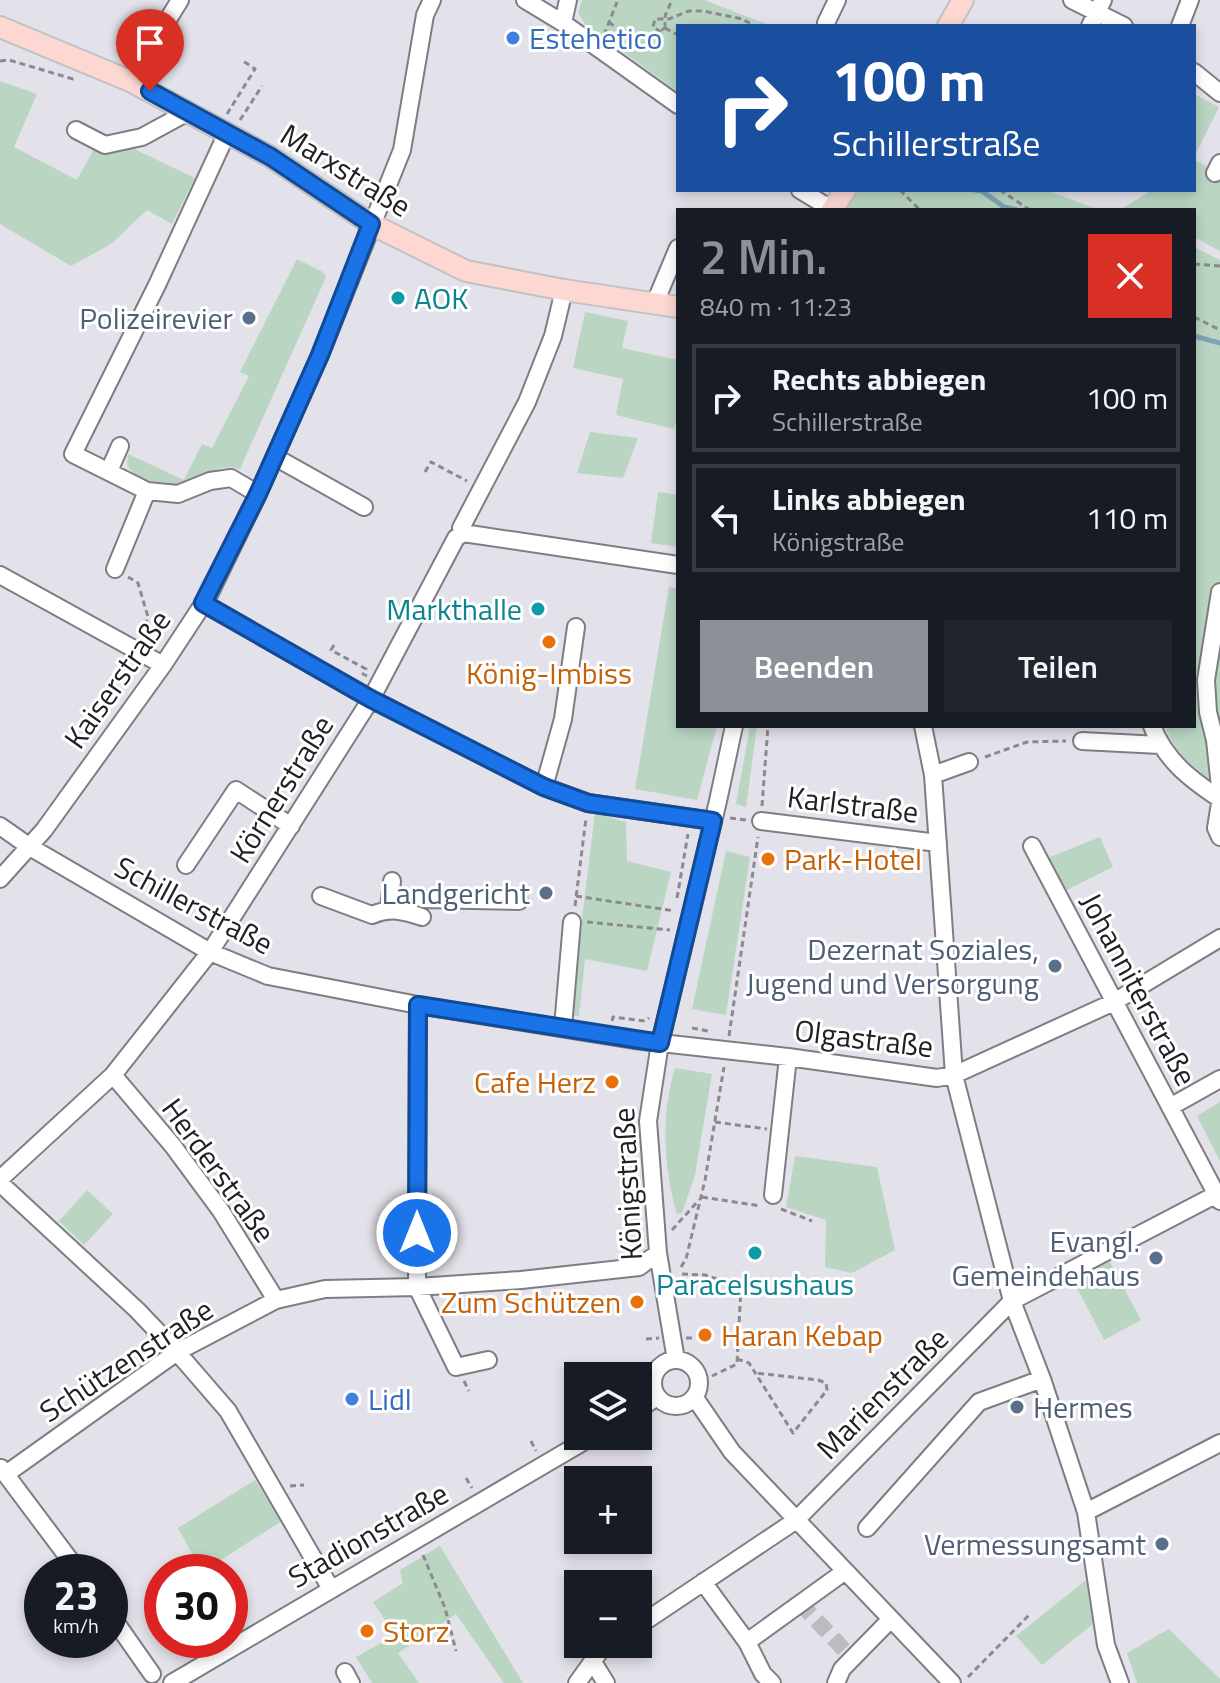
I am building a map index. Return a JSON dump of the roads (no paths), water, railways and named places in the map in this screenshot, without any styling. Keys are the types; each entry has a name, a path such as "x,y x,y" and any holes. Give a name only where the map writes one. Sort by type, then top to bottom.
{"main road":[{"path":"949,24 963,0"},
{"name":"Marxstraße","path":"0,27 130,81 188,112 231,123 271,157 371,224 466,271 676,307"}],"street":[{"path":"130,81 180,0"},
{"name":"Kaiserstraße","path":"0,879 30,847 163,665 203,603 258,494 320,355 402,150 425,15 432,0"},
{"path":"525,0 563,23 676,104"},
{"path":"563,23 568,0"},
{"path":"826,23 837,0"},
{"path":"1072,0 1120,24"},
{"path":"1181,24 1190,0"},
{"path":"1196,74 1220,93"},
{"path":"76,130 105,145 142,137 188,112"},
{"path":"231,123 157,285 73,454 147,491 178,494 210,481 231,478 258,494"},
{"path":"803,192 829,208"},
{"path":"654,305 676,253"},
{"name":"Körnerstraße","path":"0,1181 113,1075 210,952 291,826 371,699 456,538 463,533 461,528 527,402 553,336 564,290"},
{"path":"109,471 120,446"},
{"path":"275,457 364,507"},
{"path":"115,569 147,491"},
{"path":"463,533 676,565"},
{"path":"0,575 163,665"},
{"path":"1220,592 1206,680 1220,787"},
{"path":"203,603 371,699 544,787 588,803 689,819 714,819"},
{"path":"544,787 563,719 576,627"},
{"name":"Königstraße","path":"676,1360 658,1253 648,1121 660,1043 734,728"},
{"path":"923,728 933,775 954,1075 1012,1301 1042,1379 1086,1512 1106,1645 1120,1683"},
{"path":"1153,728 1160,745 1189,778 1220,801 1216,828 1220,837"},
{"path":"1082,741 1160,745"},
{"path":"933,775 969,762"},
{"path":"186,865 236,790 291,826"},
{"name":"Karlstraße","path":"761,821 938,843"},
{"name":"Schillerstraße","path":"0,826 30,847 210,952 268,976 418,1005 660,1043"},
{"name":"Johanniterstraße","path":"1032,846 1218,1198"},
{"path":"389,910 392,881"},
{"path":"321,896 372,915 389,910 422,917"},
{"path":"423,899 519,901"},
{"path":"563,1027 572,922"},
{"name":"Olgastraße","path":"660,1043 937,1078 954,1075 1114,1002 1220,938"},
{"path":"418,1005 417,1287 456,1367 488,1360"},
{"path":"773,1195 788,1057"},
{"name":"Herderstraße","path":"113,1075 173,1146 221,1211 276,1300"},
{"path":"1170,1107 1220,1079"},
{"path":"0,1181 137,1310 228,1411 331,1589"},
{"name":"Marienstraße","path":"652,1617 795,1521 1012,1301 1218,1198"},
{"name":"Schützenstraße","path":"3,1470 177,1352 276,1300 325,1289 521,1280 639,1267 658,1253"},
{"path":"676,1360 695,1369 700,1384 695,1398 676,1407 657,1397 653,1383 662,1364 676,1360"},
{"path":"867,1528 979,1402 1042,1379"},
{"path":"652,1400 657,1397"},
{"path":"695,1398 732,1452 952,1683"},
{"path":"1086,1512 1220,1443"},
{"name":"Stadionstraße","path":"172,1683 569,1450"},
{"path":"3,1470 66,1554"},
{"path":"747,1642 844,1572"},
{"path":"703,1582 747,1642 763,1674 772,1683"},
{"path":"838,1682 842,1669 890,1620"},
{"path":"128,1646 146,1678 161,1674 172,1683"},
{"path":"577,1683 596,1658"},
{"path":"593,1662 606,1683"}],"waterway":[{"path":"983,192 1008,208"},
{"path":"1196,337 1220,343"}],"tunnel":[{"path":"800,1603 852,1658"}],"place":[{"name":"Estehetico","path":"513,38"},
{"name":"AOK","path":"398,298"},
{"name":"Polizeirevier","path":"249,318"},
{"name":"Markthalle","path":"538,609"},
{"name":"König-Imbiss","path":"549,642"},
{"name":"Park-Hotel","path":"768,859"},
{"name":"Landgericht","path":"546,893"},
{"name":"Dezernat Soziales, Jugend und Versorgung","path":"1055,966"},
{"name":"Cafe Herz","path":"612,1082"},
{"name":"Paracelsushaus","path":"755,1253"},
{"name":"Evangl. Gemeindehaus","path":"1156,1258"},
{"name":"Zum Schützen","path":"637,1302"},
{"name":"Haran Kebap","path":"705,1335"},
{"name":"Lidl","path":"352,1399"},
{"name":"Hermes","path":"1017,1407"},
{"name":"Vermessungsamt","path":"1162,1544"},
{"name":"Storz","path":"367,1631"}]}
